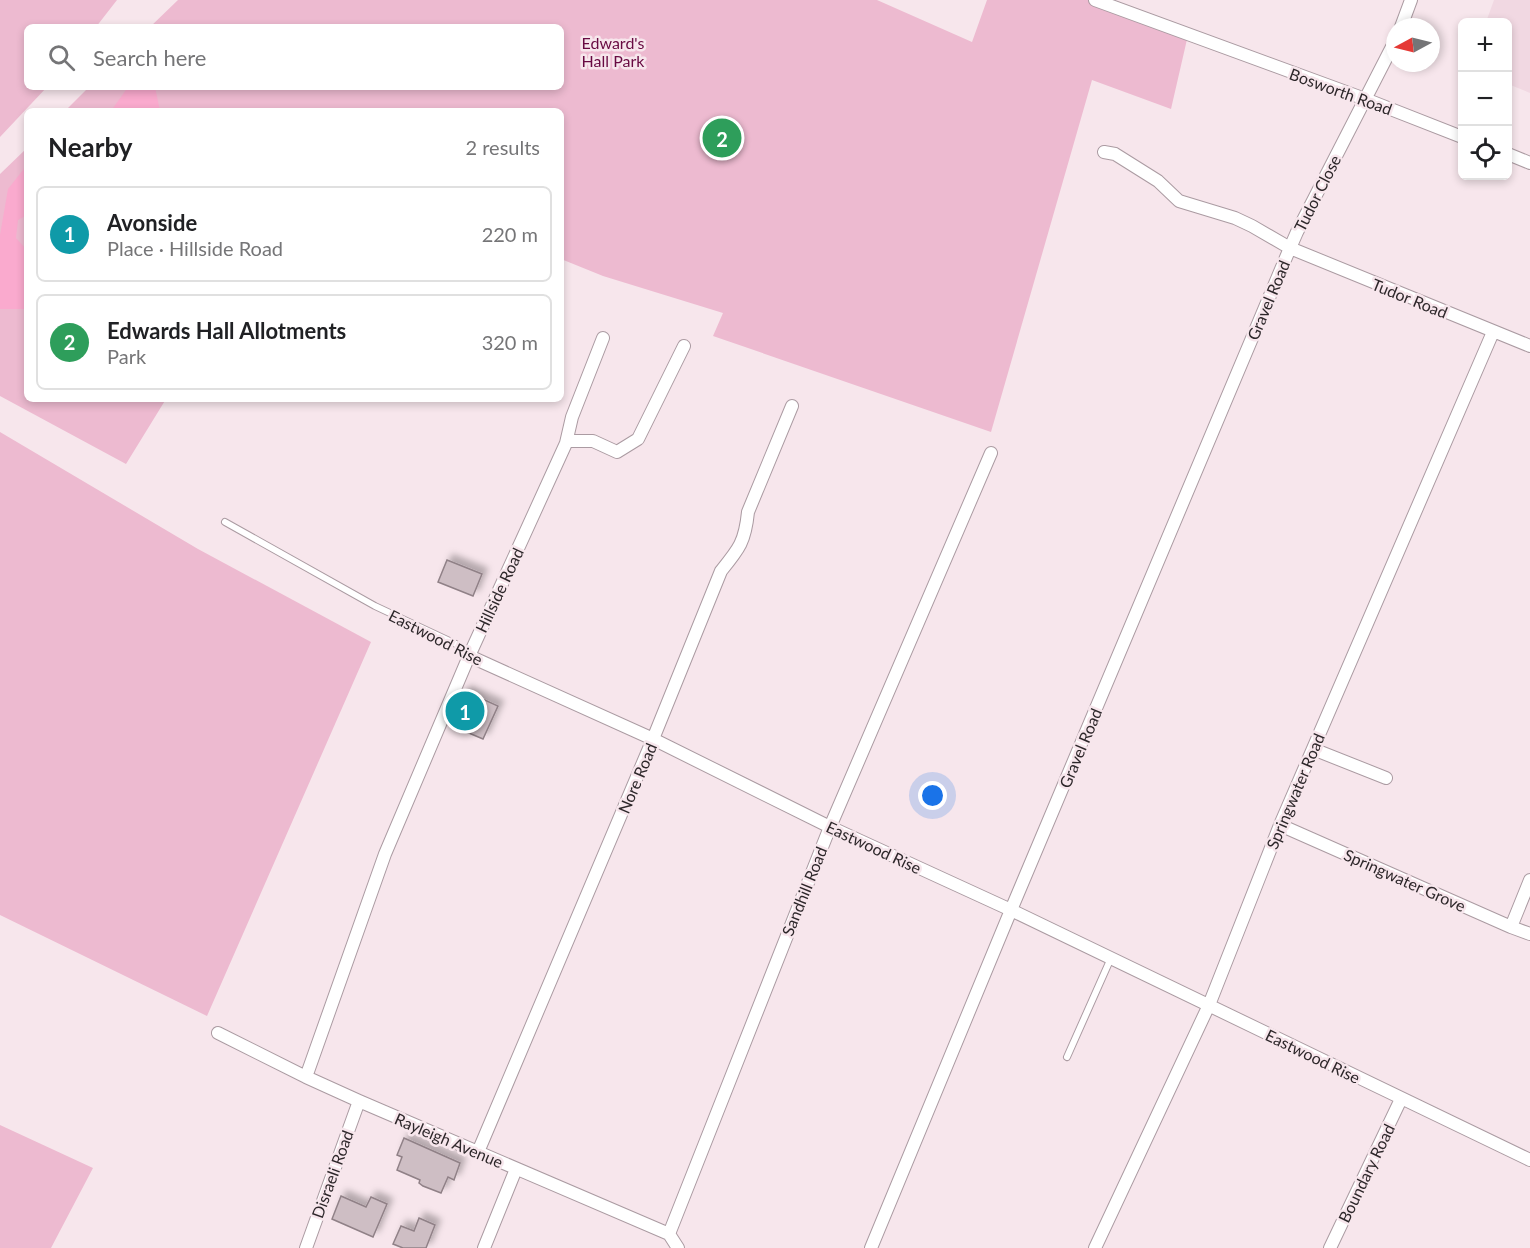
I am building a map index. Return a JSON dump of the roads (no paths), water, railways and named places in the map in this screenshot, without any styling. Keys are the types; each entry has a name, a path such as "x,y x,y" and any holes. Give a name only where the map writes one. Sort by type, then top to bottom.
{"street":[{"name":"Bosworth Road","path":"1095,0 1458,134"},
{"path":"1404,18 1411,0"},
{"name":"Tudor Close","path":"1104,152 1115,154 1158,181 1174,197 1184,203 1235,218 1290,248 1386,58"},
{"path":"1512,156 1530,163"},
{"name":"Tudor Road","path":"1290,248 1530,346"},
{"name":"Gravel Road","path":"871,1248 1290,248"},
{"name":"Springwater Road","path":"1095,1248 1209,1005 1280,825 1493,332"},
{"name":"Hillside Road","path":"306,1077 385,854 469,656 566,443 572,417 603,338"},
{"path":"566,443 567,441 593,441 617,452 638,439 684,346"},
{"name":"Nore Road","path":"478,1152 653,739 721,572 738,550 746,530 748,512 792,405"},
{"name":"Sandhill Road","path":"669,1234 830,827 991,453"},
{"name":"Eastwood Rise","path":"469,656 653,739 830,827 1011,910 1530,1160"},
{"path":"1313,749 1386,778"},
{"name":"Springwater Grove","path":"1280,825 1530,934"},
{"path":"1511,927 1530,880"},
{"name":"Rayleigh Avenue","path":"218,1033 359,1101 669,1234"},
{"name":"Boundary Road","path":"1330,1248 1401,1099"},
{"name":"Disraeli Road","path":"306,1248 359,1101"},
{"path":"484,1248 516,1169"},
{"path":"669,1234 678,1248"}],"lane":[{"name":"Eastwood Rise","path":"225,522 375,606 456,644 469,656"},
{"path":"1067,1057 1111,958"}],"place":[{"name":"Edwards Hall Allotments","path":"722,138"},
{"name":"Avonside","path":"465,711"}],"park label":[{"name":"Edward's Hall Park","path":"613,51"}]}
